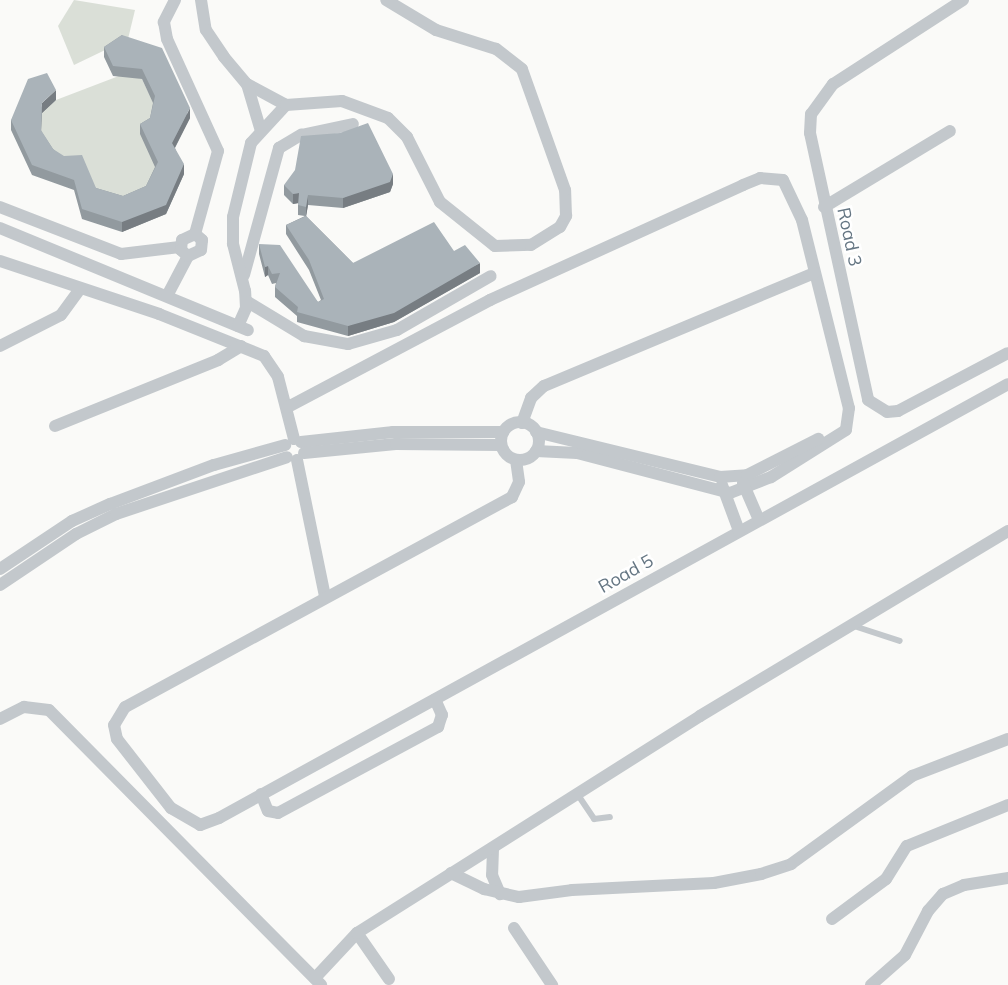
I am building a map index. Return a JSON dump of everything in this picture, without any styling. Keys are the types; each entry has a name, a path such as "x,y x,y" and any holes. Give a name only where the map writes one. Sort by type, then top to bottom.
{"street":[{"path":"0,207 120,254 184,251 202,248 195,234 218,151 166,39 164,22 175,0"},
{"path":"201,0 206,30 248,84 260,128"},
{"path":"248,84 286,105 342,101 388,118 407,137 440,202 495,246 531,245 560,227 566,216 565,190 522,69 496,49 436,30 386,0"},
{"name":"Road 3","path":"964,0 820,97 810,133 824,207 864,390 877,408 898,410 1008,353"},
{"path":"0,228 243,328 246,301 244,275 234,244 233,217 248,152 260,128 286,105"},
{"path":"244,275 279,148 301,135 353,124"},
{"path":"824,207 950,131"},
{"path":"288,407 490,300 760,178 783,180 791,189 850,420 842,433 744,490 723,492 577,453 536,451 516,460"},
{"path":"167,296 184,251 185,236 195,234"},
{"path":"0,262 79,290 159,314 270,360 288,407 294,449 325,596 512,497 519,482 516,460 501,446 396,444 294,449"},
{"path":"2,577 145,495 294,449 393,432 503,432 522,423 531,398 555,381 814,273"},
{"path":"246,301 304,336 348,344 397,330 491,276"},
{"path":"0,346 61,315 79,290"},
{"path":"55,426 218,360 240,346"},
{"name":"Road 5","path":"325,596 133,702 114,725 123,747 172,808 191,823 207,824 1008,384"},
{"path":"522,423 536,432 720,477 742,476 850,420"},
{"path":"501,446 503,432"},
{"path":"536,432 536,451"},
{"path":"742,476 744,490 759,520"},
{"path":"720,477 723,492 739,531"},
{"path":"0,719 24,707 49,710 318,982 357,933 451,873 493,849 1008,531"},
{"path":"261,794 268,811 278,813 421,736 441,723 435,699"},
{"path":"451,873 500,894 519,897 572,890 714,883 776,870 791,864 912,776 1008,739"},
{"path":"832,919 886,879 907,846 1008,805"},
{"path":"493,849 492,875 500,894"},
{"path":"870,985 905,955 928,911 943,894 964,885 1008,878"},
{"path":"514,928 552,985"},
{"path":"357,933 389,979"}],"lane":[{"path":"854,626 900,640"},
{"path":"578,795 594,819 610,817"}],"shaded area":[{"path":"74,0 135,10 128,39 74,65 58,26"},
{"path":"124,74 142,79 155,106 158,172 146,196 123,206 53,159 39,128 42,113 56,100"}],"building":[{"path":"122,35 162,48 190,108 172,143 184,164 166,205 122,222 82,209 74,180 32,165 11,120 28,79 47,73 56,90 42,103 41,130 53,149 64,156 82,155 96,188 123,196 146,186 158,162 140,124 150,118 155,96 142,69 113,66 104,47"},
{"path":"368,123 393,174 390,182 343,198 308,195 306,207 298,205 299,193 293,194 284,185 295,170 301,136 340,133"},
{"path":"306,216 353,263 434,222 454,251 465,245 480,263 394,313 348,326 297,312 298,307 275,287 280,273 272,274 268,266 265,267 259,244 280,245 318,302 324,299 309,260 286,225"}]}
